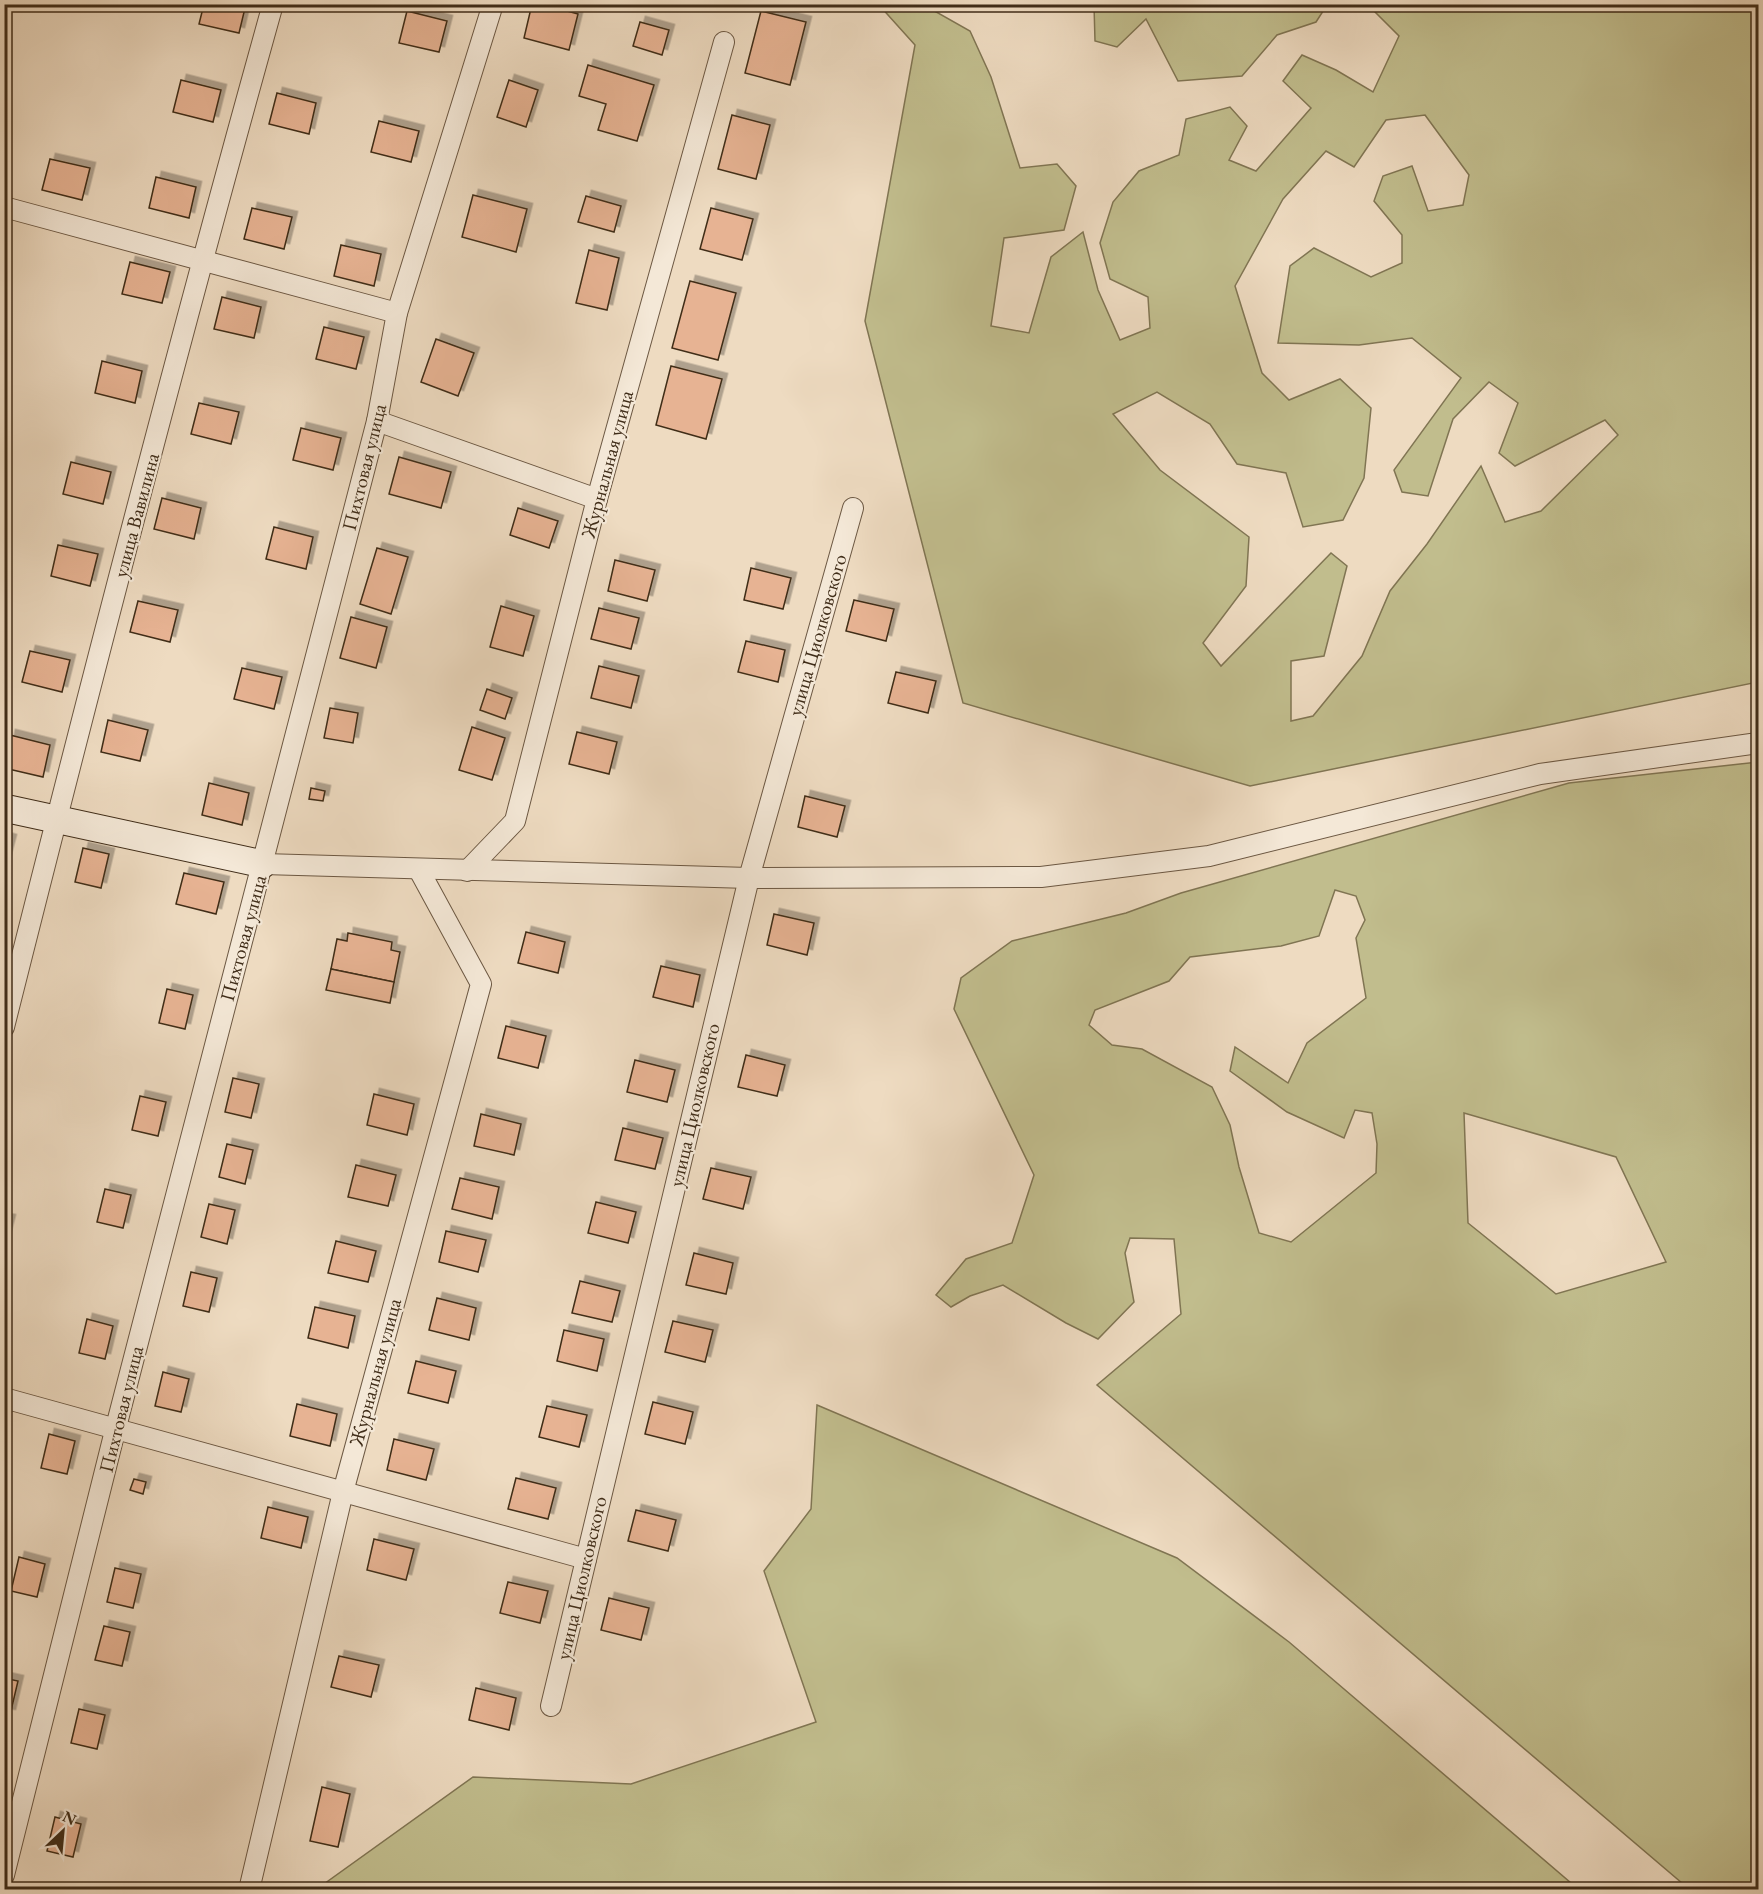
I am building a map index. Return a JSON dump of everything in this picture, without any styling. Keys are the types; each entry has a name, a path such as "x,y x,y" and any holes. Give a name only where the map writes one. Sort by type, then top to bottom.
{"street":[{"name":"улица Вавилина","path":"4,1027 202,260 273,4"},
{"name":"Пихтовая улица","path":"4,1875 116,1427 377,421 397,313 494,4"},
{"name":"Журнальная улица","path":"467,871 515,821 597,499 724,42"},
{"path":"4,207 397,313"},
{"path":"377,421 597,499"},
{"name":"улица Циолковского","path":"551,1706 749,878 852,508"},
{"path":"4,807 263,864 749,878 1041,877 1209,856 1540,774 1758,743"},
{"name":"Журнальная улица","path":"249,1890 343,1492 481,984 419,870"},
{"path":"4,1398 116,1427 586,1559"}],"shaded area":[{"path":"1094,4 1327,5 1316,22 1277,35 1242,76 1178,81 1146,19 1117,47 1095,41"},
{"path":"879,5 924,5 970,31 991,77 1020,168 1057,164 1076,186 1064,230 1004,238 991,326 1029,333 1051,257 1083,232 1098,290 1120,340 1150,328 1148,297 1110,279 1100,243 1113,202 1139,171 1179,155 1186,119 1230,107 1247,126 1229,160 1256,171 1311,108 1283,81 1302,55 1336,70 1373,92 1399,36 1368,5 1758,5 1758,682 1250,786 963,703 865,321 915,45","holes":["1425,115 1469,175 1463,205 1428,211 1412,166 1383,176 1374,201 1402,235 1402,263 1371,277 1314,248 1290,266 1278,343 1359,345 1412,338 1461,378 1394,470 1402,492 1428,496 1453,419 1489,382 1518,403 1499,453 1515,466 1605,420 1618,435 1541,511 1505,522 1481,466 1427,544 1390,591 1362,656 1313,716 1291,721 1291,661 1324,656 1347,566 1331,553 1221,666 1203,643 1246,586 1249,537 1160,470 1113,414 1157,392 1210,424 1237,464 1286,473 1303,527 1343,520 1364,478 1371,408 1340,379 1289,400 1262,373 1235,286 1283,199 1326,151 1354,167 1386,120"]},
{"path":"1758,762 1758,1889 1689,1889 1097,1385 1181,1314 1174,1239 1130,1238 1125,1253 1134,1302 1098,1339 1066,1323 1003,1285 970,1296 951,1307 936,1295 966,1259 1012,1243 1034,1175 954,1009 961,978 1012,941 1126,913 1181,893 1569,783","holes":["1335,890 1356,896 1365,920 1356,938 1366,998 1307,1043 1288,1083 1235,1047 1230,1071 1287,1112 1344,1138 1355,1110 1372,1113 1377,1144 1376,1173 1291,1242 1259,1233 1239,1167 1230,1125 1212,1087 1142,1049 1112,1045 1089,1025 1095,1010 1169,981 1190,957 1281,946 1319,936","1464,1113 1616,1157 1666,1262 1556,1294 1468,1223"]},
{"path":"817,1405 1177,1558 1289,1642 1578,1889 317,1889 473,1777 631,1784 816,1722 764,1571 811,1509"}],"building":[{"path":"204,4 246,4 239,33 199,24"},
{"path":"532,4 542,4 578,14 569,50 524,38"},
{"path":"407,11 447,21 439,52 399,43"},
{"path":"761,11 806,22 790,85 745,73"},
{"path":"640,22 669,30 662,55 633,46"},
{"path":"588,65 654,85 637,141 598,130 606,104 579,96"},
{"path":"181,80 221,90 213,122 173,112"},
{"path":"509,80 538,90 526,127 497,117"},
{"path":"277,93 316,103 309,134 269,124"},
{"path":"732,115 770,125 756,179 718,169"},
{"path":"379,121 419,131 411,162 371,152"},
{"path":"50,159 90,168 82,200 42,190"},
{"path":"156,177 196,187 189,218 149,208"},
{"path":"473,195 527,209 516,252 462,237"},
{"path":"586,196 621,206 614,232 578,222"},
{"path":"252,208 292,217 284,249 244,239"},
{"path":"711,208 753,219 742,260 700,249"},
{"path":"341,245 381,254 374,286 334,276"},
{"path":"589,250 619,258 607,310 576,303"},
{"path":"130,262 170,272 162,303 122,294"},
{"path":"690,281 736,293 718,360 672,348"},
{"path":"222,297 261,307 254,338 214,329"},
{"path":"324,327 364,337 356,369 316,359"},
{"path":"436,339 474,353 458,396 421,382"},
{"path":"102,361 142,371 135,403 95,393"},
{"path":"671,366 722,379 706,439 656,425"},
{"path":"199,403 239,412 231,444 191,434"},
{"path":"301,428 341,438 333,470 293,460"},
{"path":"399,457 451,472 441,508 389,494"},
{"path":"71,462 111,472 103,504 63,494"},
{"path":"162,498 201,508 194,539 154,529"},
{"path":"518,508 558,521 549,548 510,535"},
{"path":"274,527 313,537 306,569 266,559"},
{"path":"58,545 98,554 90,586 51,576"},
{"path":"377,548 408,557 391,614 360,604"},
{"path":"615,560 655,570 647,601 608,591"},
{"path":"751,568 791,578 783,609 744,600"},
{"path":"854,600 894,609 886,641 846,631"},
{"path":"138,601 178,610 170,642 130,632"},
{"path":"501,606 534,616 523,656 490,647"},
{"path":"599,608 639,618 631,649 591,639"},
{"path":"351,617 387,627 376,668 340,658"},
{"path":"746,641 785,650 778,682 738,672"},
{"path":"30,651 70,660 62,692 22,682"},
{"path":"599,666 639,676 631,708 591,698"},
{"path":"242,668 282,677 274,709 234,699"},
{"path":"896,672 936,681 928,713 888,703"},
{"path":"487,689 512,698 505,719 480,710"},
{"path":"330,708 358,713 353,743 324,738"},
{"path":"108,720 148,730 140,761 101,752"},
{"path":"472,727 505,738 492,780 459,770"},
{"path":"577,732 617,742 609,774 569,764"},
{"path":"10,735 50,745 43,777 4,768"},
{"path":"209,783 249,793 242,825 202,815"},
{"path":"311,788 325,791 323,801 309,799"},
{"path":"805,796 845,806 837,837 798,827"},
{"path":"4,838 11,840 4,866"},
{"path":"83,848 109,854 101,888 75,882"},
{"path":"184,873 224,882 216,914 176,904"},
{"path":"774,914 814,923 807,955 767,945"},
{"path":"526,932 565,942 558,973 518,963"},
{"path":"348,933 392,942 391,950 400,952 394,982 331,969 337,939 347,941"},
{"path":"661,966 700,975 693,1007 653,997"},
{"path":"331,969 394,982 390,1003 326,990"},
{"path":"167,989 193,995 185,1029 159,1023"},
{"path":"506,1026 546,1036 538,1068 498,1058"},
{"path":"746,1055 785,1065 777,1096 738,1087"},
{"path":"635,1060 675,1070 667,1102 627,1092"},
{"path":"233,1078 259,1084 251,1118 225,1112"},
{"path":"374,1094 414,1104 407,1135 367,1125"},
{"path":"140,1096 166,1102 158,1136 132,1130"},
{"path":"481,1114 521,1124 514,1155 474,1146"},
{"path":"623,1128 663,1138 655,1169 615,1160"},
{"path":"227,1144 253,1150 245,1184 219,1177"},
{"path":"356,1165 396,1175 388,1206 348,1197"},
{"path":"711,1168 751,1177 743,1209 703,1199"},
{"path":"460,1178 499,1187 492,1219 452,1209"},
{"path":"105,1189 131,1195 123,1228 97,1222"},
{"path":"596,1202 636,1212 628,1243 588,1233"},
{"path":"209,1204 235,1210 227,1244 201,1237"},
{"path":"4,1219 10,1220 4,1243"},
{"path":"446,1231 486,1240 478,1272 439,1262"},
{"path":"336,1241 376,1251 368,1282 328,1273"},
{"path":"694,1253 733,1263 726,1294 686,1285"},
{"path":"191,1272 217,1278 209,1312 183,1306"},
{"path":"580,1281 620,1291 612,1322 572,1313"},
{"path":"437,1298 476,1308 469,1340 429,1330"},
{"path":"315,1307 355,1316 348,1348 308,1338"},
{"path":"87,1319 113,1326 105,1359 79,1353"},
{"path":"673,1321 713,1330 705,1362 665,1352"},
{"path":"564,1330 604,1339 597,1371 557,1361"},
{"path":"416,1361 456,1371 448,1403 408,1393"},
{"path":"163,1372 189,1379 181,1412 155,1406"},
{"path":"653,1402 693,1412 685,1444 645,1434"},
{"path":"297,1404 337,1414 330,1446 290,1436"},
{"path":"547,1406 587,1415 579,1447 539,1437"},
{"path":"49,1434 75,1441 67,1474 41,1468"},
{"path":"394,1439 434,1449 426,1480 387,1470"},
{"path":"516,1478 556,1488 548,1519 508,1509"},
{"path":"134,1479 146,1482 143,1494 130,1490"},
{"path":"268,1507 308,1517 301,1548 261,1538"},
{"path":"636,1510 676,1520 668,1551 628,1541"},
{"path":"374,1539 414,1549 406,1580 367,1570"},
{"path":"19,1557 45,1564 37,1597 11,1591"},
{"path":"115,1568 141,1574 133,1608 107,1602"},
{"path":"508,1582 548,1591 540,1623 500,1613"},
{"path":"609,1598 649,1608 641,1640 601,1630"},
{"path":"104,1626 130,1632 122,1666 95,1660"},
{"path":"339,1656 379,1665 371,1697 331,1687"},
{"path":"4,1678 18,1681 10,1715 4,1714"},
{"path":"476,1688 516,1698 509,1730 469,1720"},
{"path":"79,1709 105,1715 97,1749 71,1743"},
{"path":"322,1787 350,1794 338,1847 310,1841"},
{"path":"55,1817 81,1824 73,1857 47,1851"}]}
